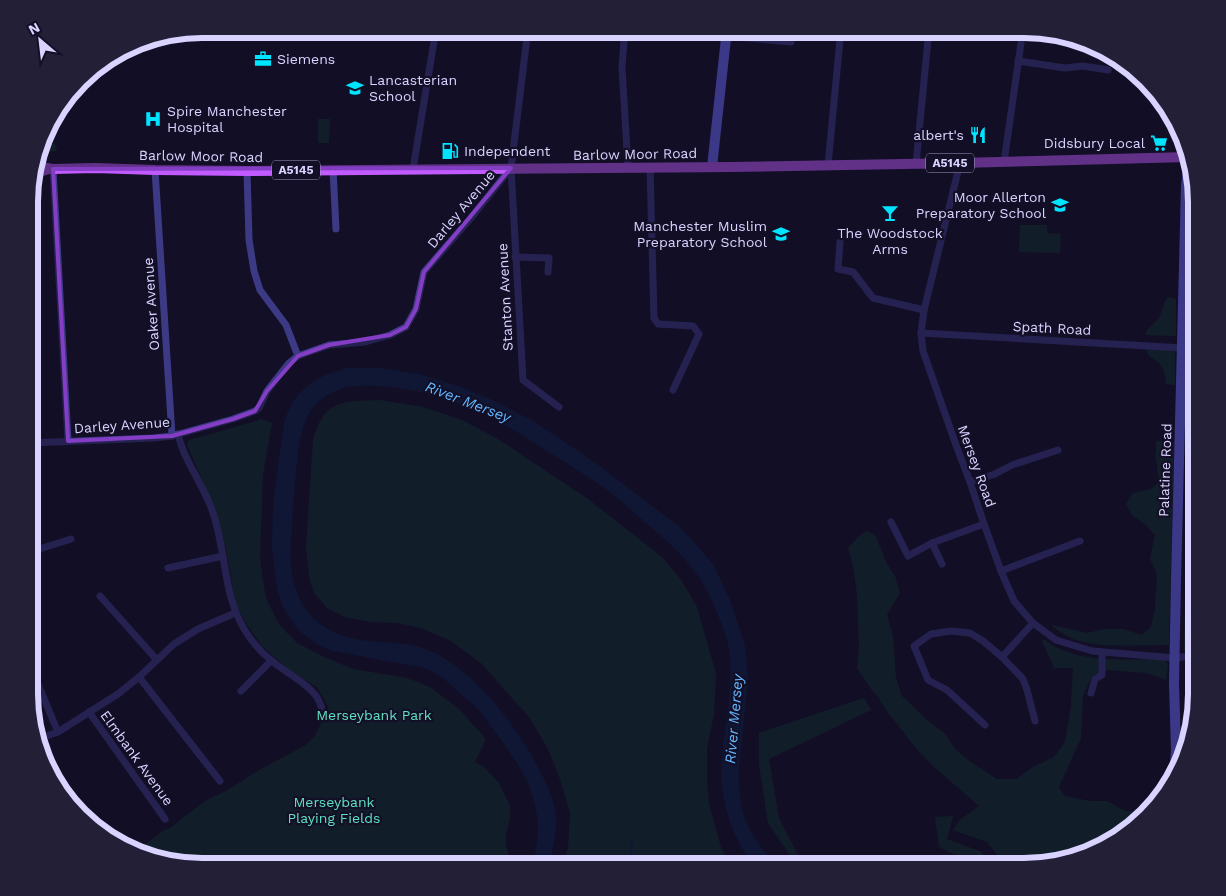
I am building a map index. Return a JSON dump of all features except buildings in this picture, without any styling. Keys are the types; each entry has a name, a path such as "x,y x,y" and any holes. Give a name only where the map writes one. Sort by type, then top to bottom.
{"main road":[{"path":"712,167 726,38"},
{"name":"Barlow Moor Road","path":"42,167 247,171 650,168 1183,158"},
{"name":"Barlow Moor Road","path":"41,172 53,168"},
{"name":"Palatine Road","path":"1175,758 1176,580 1187,179"}],"street":[{"path":"413,169 435,38"},
{"name":"Stanton Avenue","path":"527,38 511,168 523,380 559,407"},
{"path":"624,38 622,67 628,168"},
{"path":"765,38 791,42"},
{"path":"828,165 840,38"},
{"path":"916,164 928,38"},
{"path":"1004,162 1022,38"},
{"path":"1018,61 1065,68 1083,66 1108,70"},
{"name":"Mersey Road","path":"960,163 924,310 921,334 923,351 1001,571 1014,601 1033,623 1056,640 1092,651 1175,658 1188,657"},
{"path":"53,168 68,442"},
{"name":"Darley Avenue","path":"38,443 154,438 175,435 224,421 255,411 267,391 289,362 298,356 329,345 365,342 390,335 406,327 416,309 424,272 511,168"},
{"path":"650,168 654,318 658,324 692,326 699,334 673,390"},
{"name":"Oaker Avenue","path":"155,170 175,435 213,512 223,556 227,586 235,613 250,638 271,661 312,690 322,708 320,715"},
{"path":"333,170 336,229"},
{"path":"247,171 249,240 254,271 260,290 286,326 298,356"},
{"path":"840,242 838,270 853,272 873,298 924,310"},
{"path":"515,258 549,258 548,272"},
{"name":"Spath Road","path":"921,334 1183,348"},
{"path":"970,482 995,474 1012,465 1058,450"},
{"path":"891,522 908,556 932,543 984,524"},
{"path":"38,549 71,539"},
{"path":"1001,571 1080,541"},
{"path":"932,543 942,564"},
{"path":"168,568 223,556"},
{"path":"100,596 156,660"},
{"path":"43,737 58,732 118,694 174,644 198,629 235,613"},
{"path":"1002,657 1033,623"},
{"path":"985,725 947,690 928,680 914,646 931,634 951,631 970,633 983,641 1023,679 1035,721"},
{"path":"1091,693 1094,679 1102,675 1102,652"},
{"path":"241,691 271,661"},
{"path":"139,677 220,780"},
{"path":"38,683 58,732"},
{"name":"Elmbank Avenue","path":"89,712 165,819"}],"highlighted area":[{"path":"511,168 424,272 416,309 406,327 390,335 329,345 298,356 267,391 255,411 233,419 172,436 68,441 53,169"}],"green space":[{"path":"318,119 330,119 329,143 318,143"},
{"path":"51,139 57,148 56,151 46,152"},
{"path":"1020,225 1047,225 1047,233 1061,234 1060,253 1019,252"},
{"path":"1167,297 1176,299 1176,336 1146,335 1146,331 1159,318"},
{"path":"1147,349 1175,350 1175,385 1166,384 1162,366 1148,355"},
{"path":"380,400 423,407 462,420 498,439 588,499 662,557 681,580 697,607 716,674 714,714 707,749 707,780 709,804 721,847 727,858 565,858 568,848 570,813 560,779 547,747 529,717 481,663 449,640 421,628 397,623 371,622 345,617 327,608 315,594 310,582 306,548 313,440 323,416 330,409 346,402"},
{"path":"261,419 272,423 263,474 260,556 266,599 280,626 297,643 324,657 353,669 407,678 430,687 459,709 486,739 475,762 484,767 499,783 510,806 510,819 506,835 508,858 191,858 159,853 142,847 207,800 306,745 315,736 327,710 328,706 317,687 290,671 262,646 245,622 235,602 226,548 216,512 187,445 189,440"},
{"path":"1156,441 1174,442 1169,645 1112,645 1075,640 1061,633 1052,625 1087,633 1105,629 1123,629 1142,635 1151,627 1155,609 1157,574 1150,559 1155,535 1145,524 1132,515 1126,504 1133,493 1151,489 1159,482"},
{"path":"1188,458 1188,651 1184,651"},
{"path":"867,531 875,535 887,564 895,576 900,593 887,615 893,636 896,678 902,696 945,734 956,750 997,779 1016,779 1033,767 1054,757 1065,742 1071,706 1073,668 1054,668 1042,641 1043,639 1058,648 1085,656 1111,659 1162,659 1168,664 1166,680 1147,673 1108,670 1092,676 1083,696 1081,738 1059,787 1065,796 1089,801 1107,801 1125,811 1138,812 1124,825 1097,842 1067,853 1046,857 998,858 987,842 953,830 960,820 979,806 932,765 916,748 886,710 857,668 859,647 857,594 848,548 859,536"},
{"path":"864,698 871,710 769,759 779,818 799,858 792,858 768,823 759,764 759,733"},
{"path":"953,816 947,839 982,852 984,858 962,858 939,847 935,817"}],"water":[{"name":"River Mersey","path":"348,368 381,368 419,374 458,386 490,399 533,421 601,467 682,529 713,564 730,600 745,646 748,679 739,768 739,792 747,825 769,858 748,858 735,834 726,809 721,771 729,700 730,657 724,629 706,588 688,562 677,551 610,492 519,433 489,416 469,407 415,390 386,386 358,386 337,390 319,401 310,412 302,429 293,508 290,549 291,569 296,591 303,606 310,615 328,629 358,640 404,644 423,648 442,657 459,669 493,701 521,738 552,797 556,826 550,858 533,858 538,836 538,820 528,783 505,745 479,710 443,678 430,670 333,651 317,644 296,627 282,605 277,588 272,549 273,505 283,429 291,405 305,388 324,375"}],"waterway":[{"path":"631,858 632,842"}],"place":[{"name":"Siemens","path":"263,59"},
{"name":"Lancasterian School","path":"355,88"},
{"name":"Spire Manchester Hospital","path":"153,119"},
{"name":"albert's","path":"978,135"},
{"name":"Didsbury Local","path":"1159,143"},
{"name":"Independent","path":"450,151"},
{"name":"Moor Allerton Preparatory School","path":"1060,205"},
{"name":"The Woodstock Arms","path":"890,213"},
{"name":"Manchester Muslim Preparatory School","path":"781,234"}],"park label":[{"name":"Merseybank Park","path":"374,715"},
{"name":"Merseybank Playing Fields","path":"334,810"}]}
